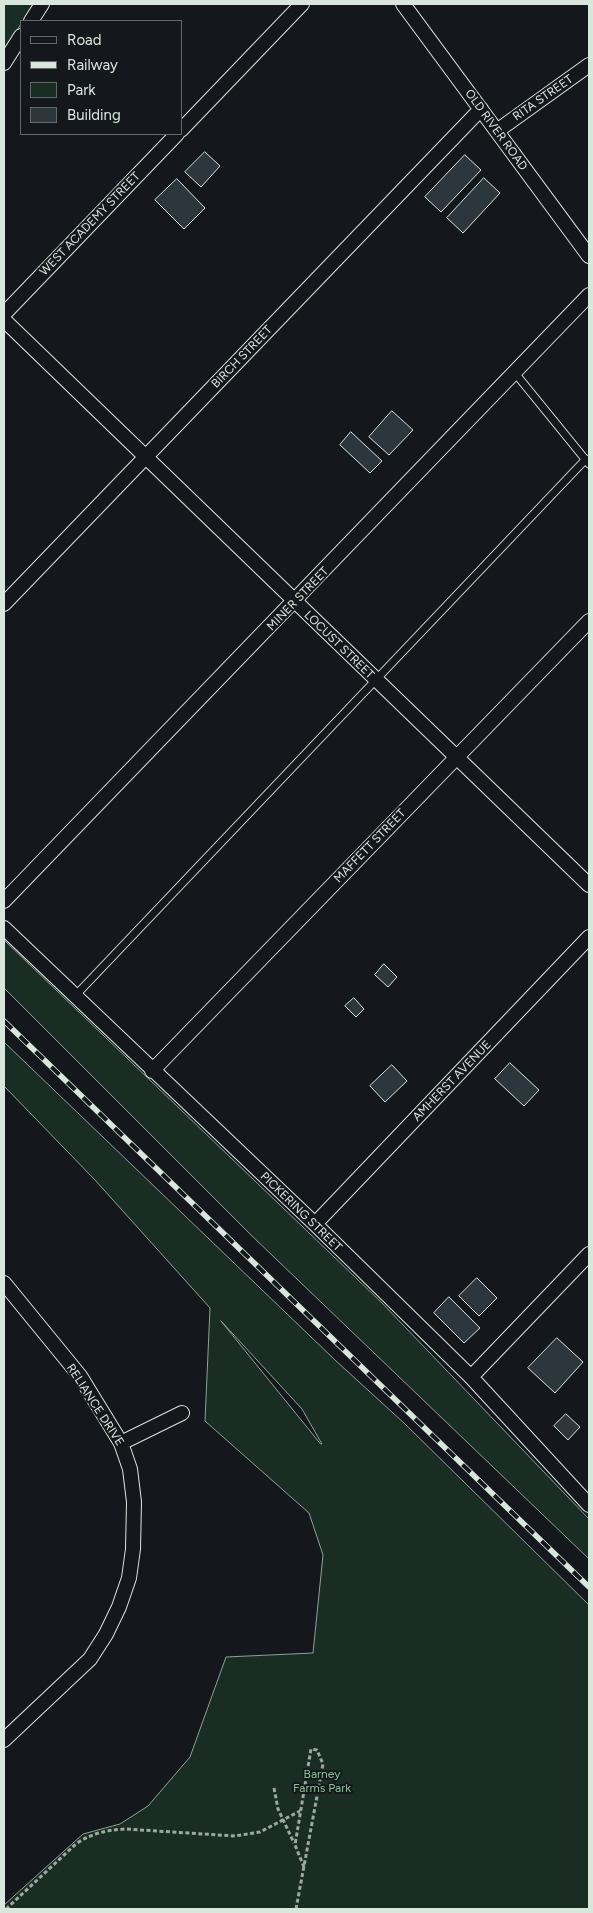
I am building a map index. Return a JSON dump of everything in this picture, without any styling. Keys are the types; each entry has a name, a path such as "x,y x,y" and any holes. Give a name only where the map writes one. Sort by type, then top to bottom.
{"street":[{"path":"32,20 42,4"},
{"path":"182,129 302,4"},
{"name":"OLD RIVER ROAD","path":"403,4 589,256"},
{"path":"4,63 20,38"},
{"name":"RITA STREET","path":"497,131 589,66"},
{"name":"BIRCH STREET","path":"4,604 481,109"},
{"name":"WEST ACADEMY STREET","path":"4,314 176,135"},
{"name":"MINER STREET","path":"4,901 295,602 589,295"},
{"name":"LOCUST STREET","path":"4,320 589,885"},
{"name":"MAFFETT STREET","path":"152,1071 589,621"},
{"name":"PICKERING STREET","path":"4,928 152,1071 315,1224 471,1377 589,1505"},
{"name":"AMHERST AVENUE","path":"315,1224 589,937"},
{"path":"471,1377 589,1254"},
{"name":"RELIANCE DRIVE","path":"4,1283 80,1376 121,1443 130,1469 134,1502 133,1549 129,1578 119,1607 90,1659 4,1740"},
{"path":"121,1443 182,1414"}],"lane":[{"path":"74,996 376,679 587,462 515,372"}],"path":[{"path":"294,1845 311,1749 316,1750 323,1764 296,1909"},
{"path":"274,1788 278,1809 304,1867"},
{"path":"6,1909 77,1843 90,1835 109,1830 126,1830 235,1836 260,1832 300,1811"}],"green space":[{"path":"4,4 34,4 24,20 20,20 20,25 4,50"},
{"path":"4,940 381,1302 589,1519 589,1559 251,1235 4,988"},
{"name":"Barney Farms Park","path":"4,1042 335,1360 404,1423 589,1605 589,1909 4,1909 4,1905 83,1834 120,1824 148,1806 190,1757 226,1657 313,1653 323,1555 309,1513 205,1421 210,1308 95,1180 4,1086","holes":["221,1321 302,1409 322,1444"]}],"building":[{"path":"205,152 220,166 201,187 185,172"},
{"path":"465,155 481,170 441,212 425,197"},
{"path":"484,178 500,193 463,233 447,218"},
{"path":"177,179 205,208 184,229 155,200"},
{"path":"392,411 413,430 389,455 369,437"},
{"path":"351,432 382,461 370,473 340,445"},
{"path":"384,964 397,977 388,987 375,975"},
{"path":"354,998 364,1009 356,1017 345,1006"},
{"path":"510,1063 539,1090 524,1106 495,1079"},
{"path":"392,1065 407,1081 385,1102 370,1086"},
{"path":"477,1278 497,1298 479,1316 459,1296"},
{"path":"449,1297 480,1328 464,1343 434,1313"},
{"path":"557,1338 583,1362 555,1393 528,1368"},
{"path":"566,1414 580,1427 568,1440 554,1426"}],"railway":[{"path":"4,1021 589,1587"}]}
